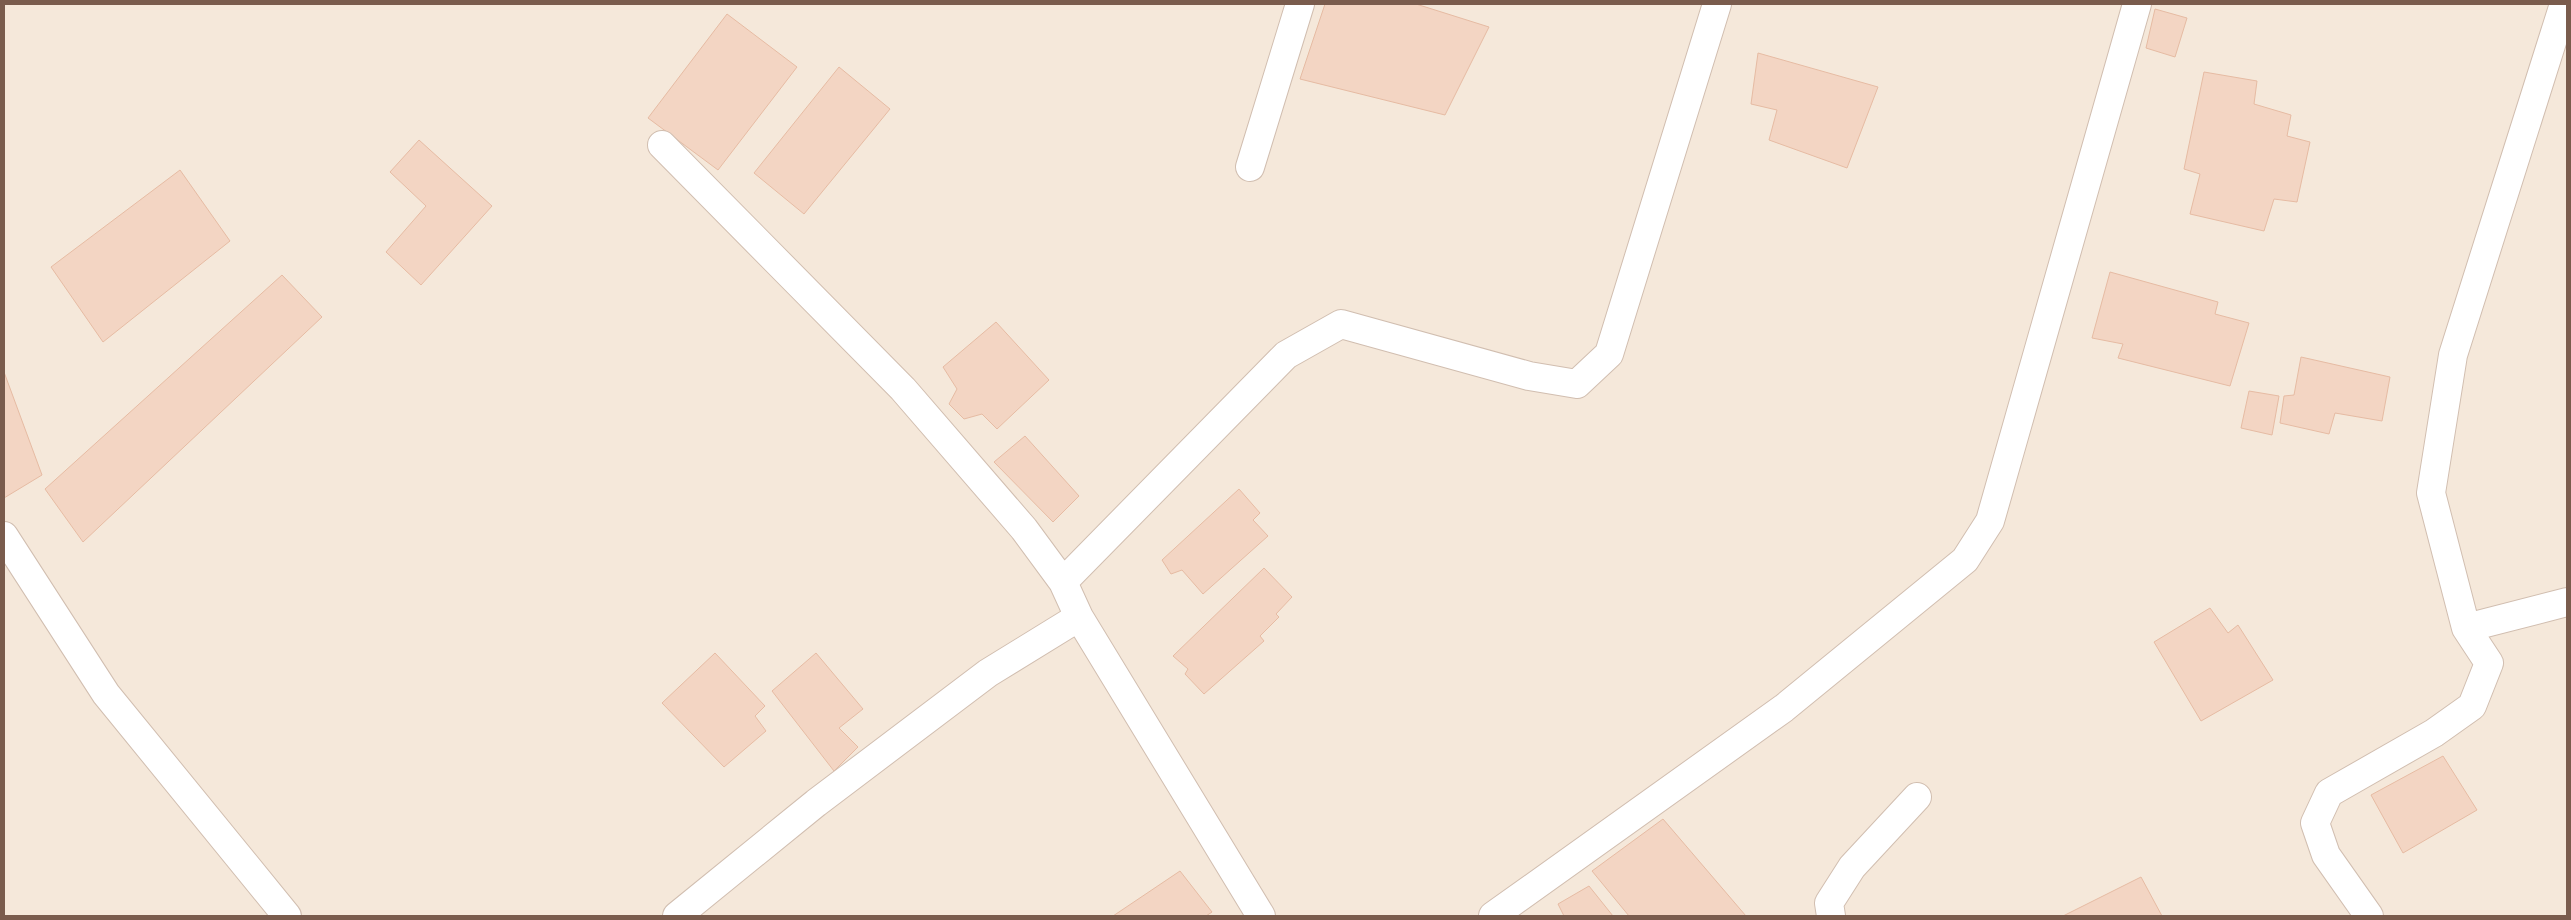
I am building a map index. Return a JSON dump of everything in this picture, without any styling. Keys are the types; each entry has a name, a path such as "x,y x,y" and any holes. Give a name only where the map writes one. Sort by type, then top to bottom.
{"street":[{"path":"1250,167 1300,4"},
{"path":"1063,582 1286,355 1341,324 1529,376 1577,384 1609,354 1717,4"},
{"path":"1493,916 1784,708 1966,560 1990,521 2137,4"},
{"path":"2369,916 2326,855 2315,823 2329,793 2434,733 2472,706 2489,663 2466,628 2431,493 2432,483 2453,355 2564,4"},
{"path":"662,144 903,389 1024,529 1063,582 1079,617 1261,916"},
{"path":"4,536 106,694 287,916"},
{"path":"2466,628 2567,602"},
{"path":"677,916 816,803 988,673 1079,617"},
{"path":"1831,916 1829,903 1852,867 1917,797"}],"shaded area":[{"path":"4,4 2567,4 2567,916 4,916"}],"building":[{"path":"1325,4 1416,4 1489,27 1445,115 1300,79"},
{"path":"2155,9 2187,18 2175,57 2146,48"},
{"path":"727,14 797,67 718,170 648,118"},
{"path":"1758,53 1878,87 1847,168 1769,140 1777,110 1751,104"},
{"path":"839,67 890,109 804,214 754,173"},
{"path":"2204,72 2257,81 2254,104 2291,115 2287,136 2310,142 2297,202 2274,199 2264,231 2190,214 2200,174 2184,169"},
{"path":"419,140 492,206 421,285 386,252 426,206 390,172"},
{"path":"180,170 230,241 103,342 51,267"},
{"path":"2110,272 2218,302 2215,314 2249,323 2230,386 2118,358 2123,344 2092,338"},
{"path":"282,275 322,317 83,542 45,489"},
{"path":"996,322 1049,380 997,429 982,414 964,419 949,404 957,389 943,367"},
{"path":"2301,357 2390,377 2382,421 2335,413 2329,434 2280,423 2284,396 2294,395"},
{"path":"4,372 42,475 4,498"},
{"path":"2249,391 2279,396 2272,435 2241,428"},
{"path":"1025,436 1079,496 1053,522 994,462"},
{"path":"1239,489 1260,513 1253,520 1268,536 1203,594 1182,570 1171,574 1162,560"},
{"path":"1264,568 1292,597 1276,614 1279,617 1260,636 1264,641 1204,694 1185,674 1188,669 1173,656"},
{"path":"2210,608 2228,633 2238,625 2273,680 2201,721 2154,642"},
{"path":"715,653 765,706 755,716 766,731 724,767 662,703"},
{"path":"816,653 863,709 839,728 858,747 834,771 772,691"},
{"path":"2443,756 2477,810 2403,853 2371,795"},
{"path":"1663,819 1746,916 1629,916 1592,871"},
{"path":"1180,871 1212,912 1206,916 1113,916"},
{"path":"2141,877 2162,916 2063,916"},
{"path":"1589,886 1613,916 1564,916 1558,904"}]}
